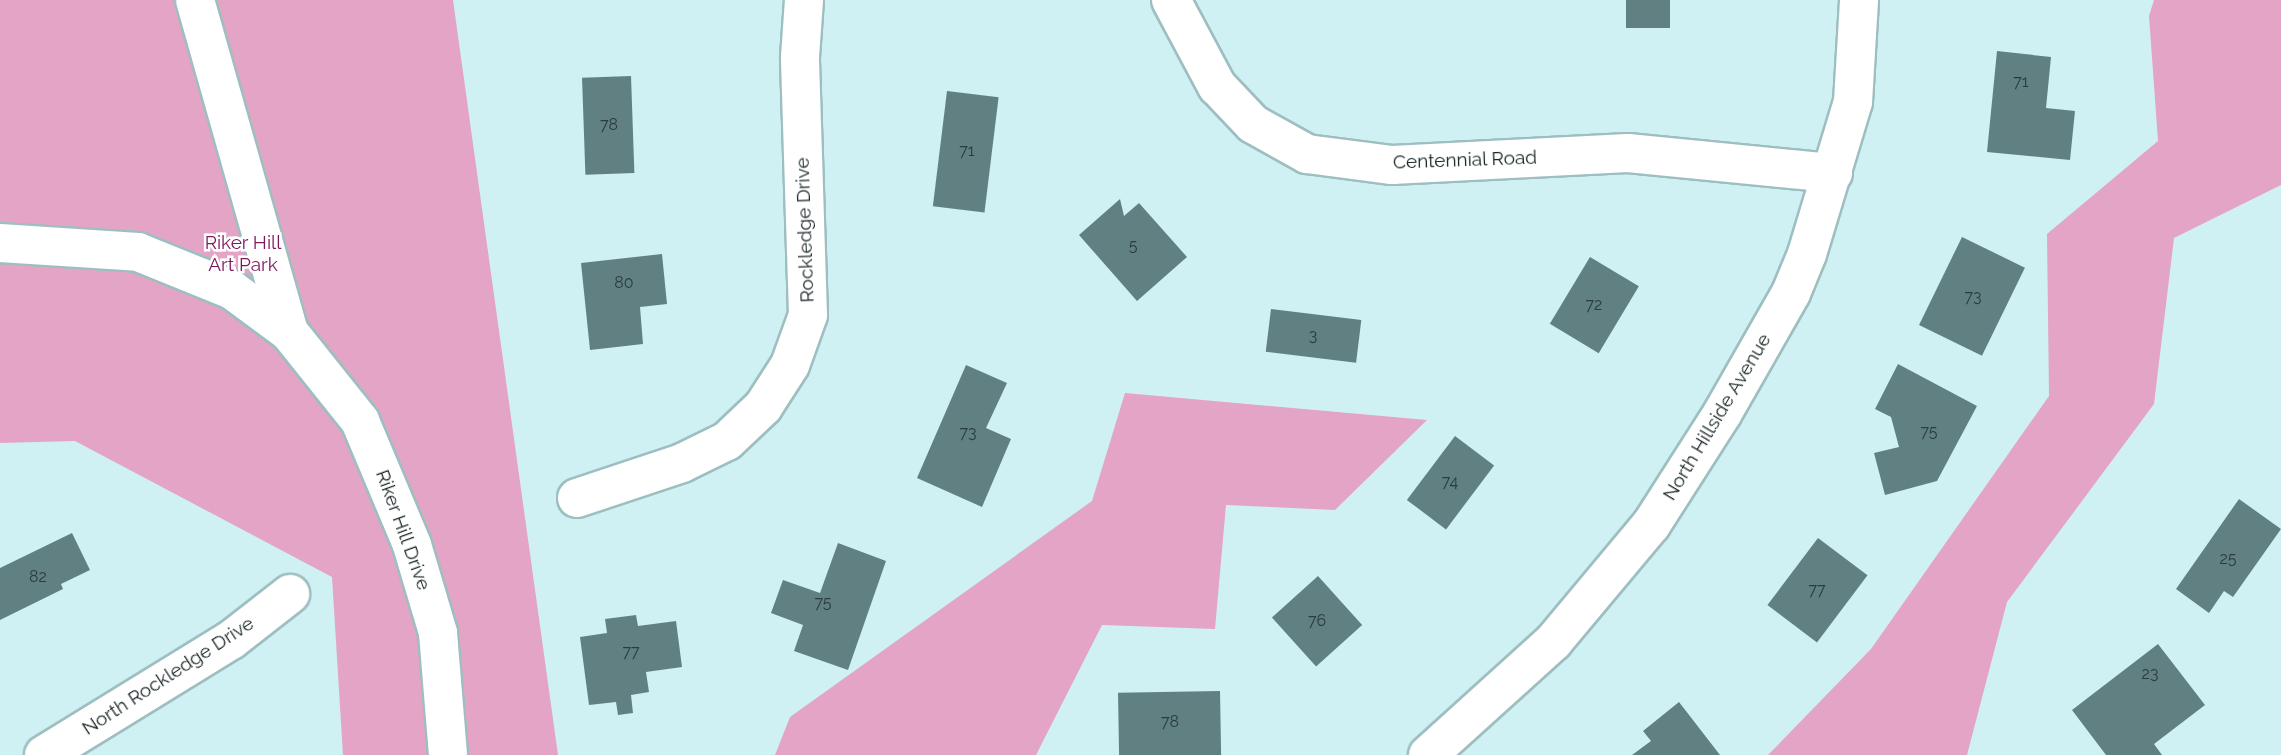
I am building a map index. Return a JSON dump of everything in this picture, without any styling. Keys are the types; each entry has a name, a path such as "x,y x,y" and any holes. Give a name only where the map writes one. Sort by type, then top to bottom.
{"street":[{"name":"Riker Hill Drive","path":"195,0 289,332"},
{"name":"Rockledge Drive","path":"577,498 682,463 727,441 763,407 790,365 808,315 800,57 804,0"},
{"name":"Centennial Road","path":"1171,0 1217,86 1253,124 1307,154 1392,165 1628,153 1833,173"},
{"name":"North Hillside Avenue","path":"1428,755 1553,642 1651,525 1722,414 1791,293 1833,173 1853,102 1859,0"},
{"name":"Riker Hill Drive","path":"0,243 138,252 233,290 289,332 360,421 412,545 438,633 448,755"},
{"name":"North Rockledge Drive","path":"44,755 231,640 290,594"}],"green space":[{"name":"Riker Hill Art Park","path":"0,0 453,0 558,755 343,755 332,577 75,441 0,443"},
{"path":"2154,0 2281,0 2281,185 2174,238 2154,404 2007,602 1967,755 1768,755 1871,649 2049,396 2047,234 2158,141 2149,16"},
{"path":"1125,393 1427,420 1335,510 1226,505 1215,629 1102,625 1036,755 775,755 790,717 1092,501"}],"building":[{"path":"1626,0 1670,0 1670,28 1626,28"},
{"path":"1997,51 2051,57 2046,108 2075,111 2070,160 1987,152"},
{"path":"631,76 634,173 585,175 582,78"},
{"path":"947,91 999,97 984,212 933,206"},
{"path":"1120,199 1124,216 1139,203 1187,257 1137,301 1079,235"},
{"path":"1962,237 2025,268 1982,356 1919,325"},
{"path":"662,254 667,304 640,307 643,344 590,350 581,263"},
{"path":"1590,257 1639,286 1599,353 1550,324"},
{"path":"1271,309 1361,320 1356,363 1266,352"},
{"path":"1898,364 1977,406 1937,481 1885,495 1874,453 1899,447 1891,417 1875,409"},
{"path":"966,365 1007,383 986,428 1011,439 982,507 917,478"},
{"path":"1455,436 1494,465 1446,529 1407,500"},
{"path":"2239,499 2281,529 2233,597 2224,591 2209,613 2176,589"},
{"path":"72,533 90,570 61,584 63,589 0,620 0,568"},
{"path":"1818,538 1868,575 1817,642 1767,605"},
{"path":"838,543 886,561 848,670 794,651 803,625 771,613 783,580 820,593"},
{"path":"1318,576 1362,625 1316,667 1272,617"},
{"path":"636,615 638,626 676,621 682,667 646,672 649,692 631,695 633,713 618,715 616,702 589,705 580,637 607,633 605,619"},
{"path":"2158,644 2205,705 2154,744 2162,755 2106,755 2072,710"},
{"path":"1220,691 1221,755 1119,755 1118,693"},
{"path":"1679,702 1720,755 1632,755 1651,741 1643,731"}]}
